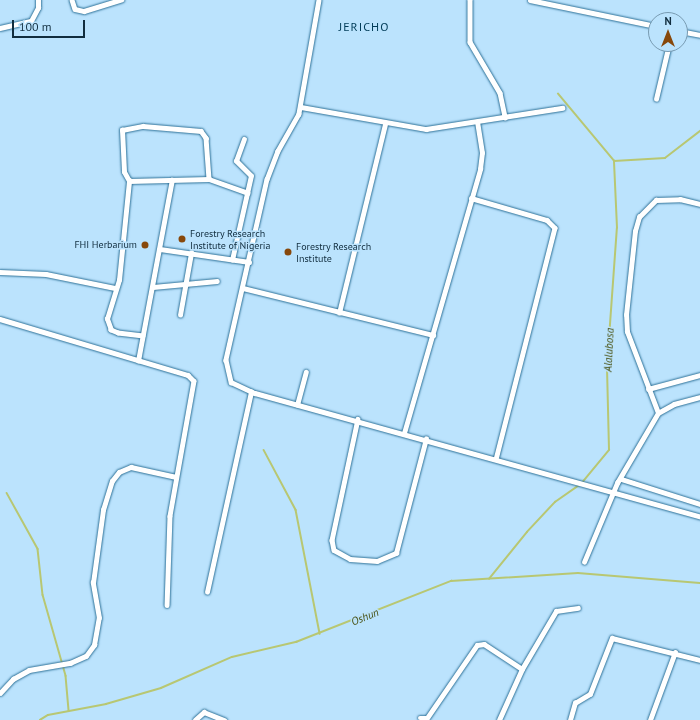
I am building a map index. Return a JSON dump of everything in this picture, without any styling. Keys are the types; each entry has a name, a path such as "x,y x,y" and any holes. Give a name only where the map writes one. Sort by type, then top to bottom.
{"street":[{"path":"0,28 30,21 38,8 38,0"},
{"path":"72,0 75,9 84,11 121,0"},
{"path":"319,0 301,107 272,163 243,288 226,366 231,382 251,392 358,419 614,493 700,516"},
{"path":"470,0 470,42 500,93 505,117"},
{"path":"530,0 648,24"},
{"path":"688,33 700,35"},
{"path":"656,99 666,52"},
{"path":"301,107 385,124 440,129 562,108"},
{"path":"404,433 433,335 482,153 477,122"},
{"path":"339,313 385,124"},
{"path":"143,336 118,333 108,325 106,312 119,280 129,181 124,172 121,133 143,126 201,131 206,138 209,179"},
{"path":"232,260 248,193 250,176 236,161 244,139"},
{"path":"129,181 209,179 248,193"},
{"path":"138,360 172,180"},
{"path":"471,198 547,220 555,228 496,459"},
{"path":"658,414 631,342 626,315 635,231 640,217 656,200 680,199 700,204"},
{"path":"160,249 249,262"},
{"path":"180,315 191,253"},
{"path":"0,272 46,274 115,288"},
{"path":"153,287 217,281"},
{"path":"243,288 339,313 433,335"},
{"path":"0,319 188,375 194,381 170,516 167,605"},
{"path":"297,404 306,372"},
{"path":"648,389 700,375"},
{"path":"207,592 251,392"},
{"path":"584,562 621,479 658,414 674,404 700,397"},
{"path":"358,419 332,540 334,550 350,559 377,561 396,553 426,439"},
{"path":"0,693 13,679 29,670 70,663 91,651 98,632 93,583 103,510 112,481 119,472 131,467 176,477"},
{"path":"621,479 700,504"},
{"path":"499,720 522,668 557,609 578,608"},
{"path":"570,720 575,703 590,694 612,638 675,652 700,660"},
{"path":"420,718 427,718 477,646 484,644 522,668"},
{"path":"650,720 675,652"},
{"path":"195,720 204,712 224,720"}],"waterway":[{"name":"Alalubosa","path":"489,579 527,532 555,502 581,484 609,450 607,366 617,228 614,161 558,94"},
{"path":"614,161 665,158 700,131"},
{"path":"264,450 296,510 320,634"},
{"path":"7,493 38,549 43,595 66,676 69,711"},
{"name":"Oshun","path":"40,720 48,715 106,704 161,688 232,657 296,642 451,581 578,573 700,583"}],"place":[{"name":"Forestry Research Institute of Nigeria","path":"182,239"},
{"name":"FHI Herbarium","path":"145,245"},
{"name":"Forestry Research Institute","path":"288,252"}],"district":[{"name":"JERICHO","path":"364,27"}]}
